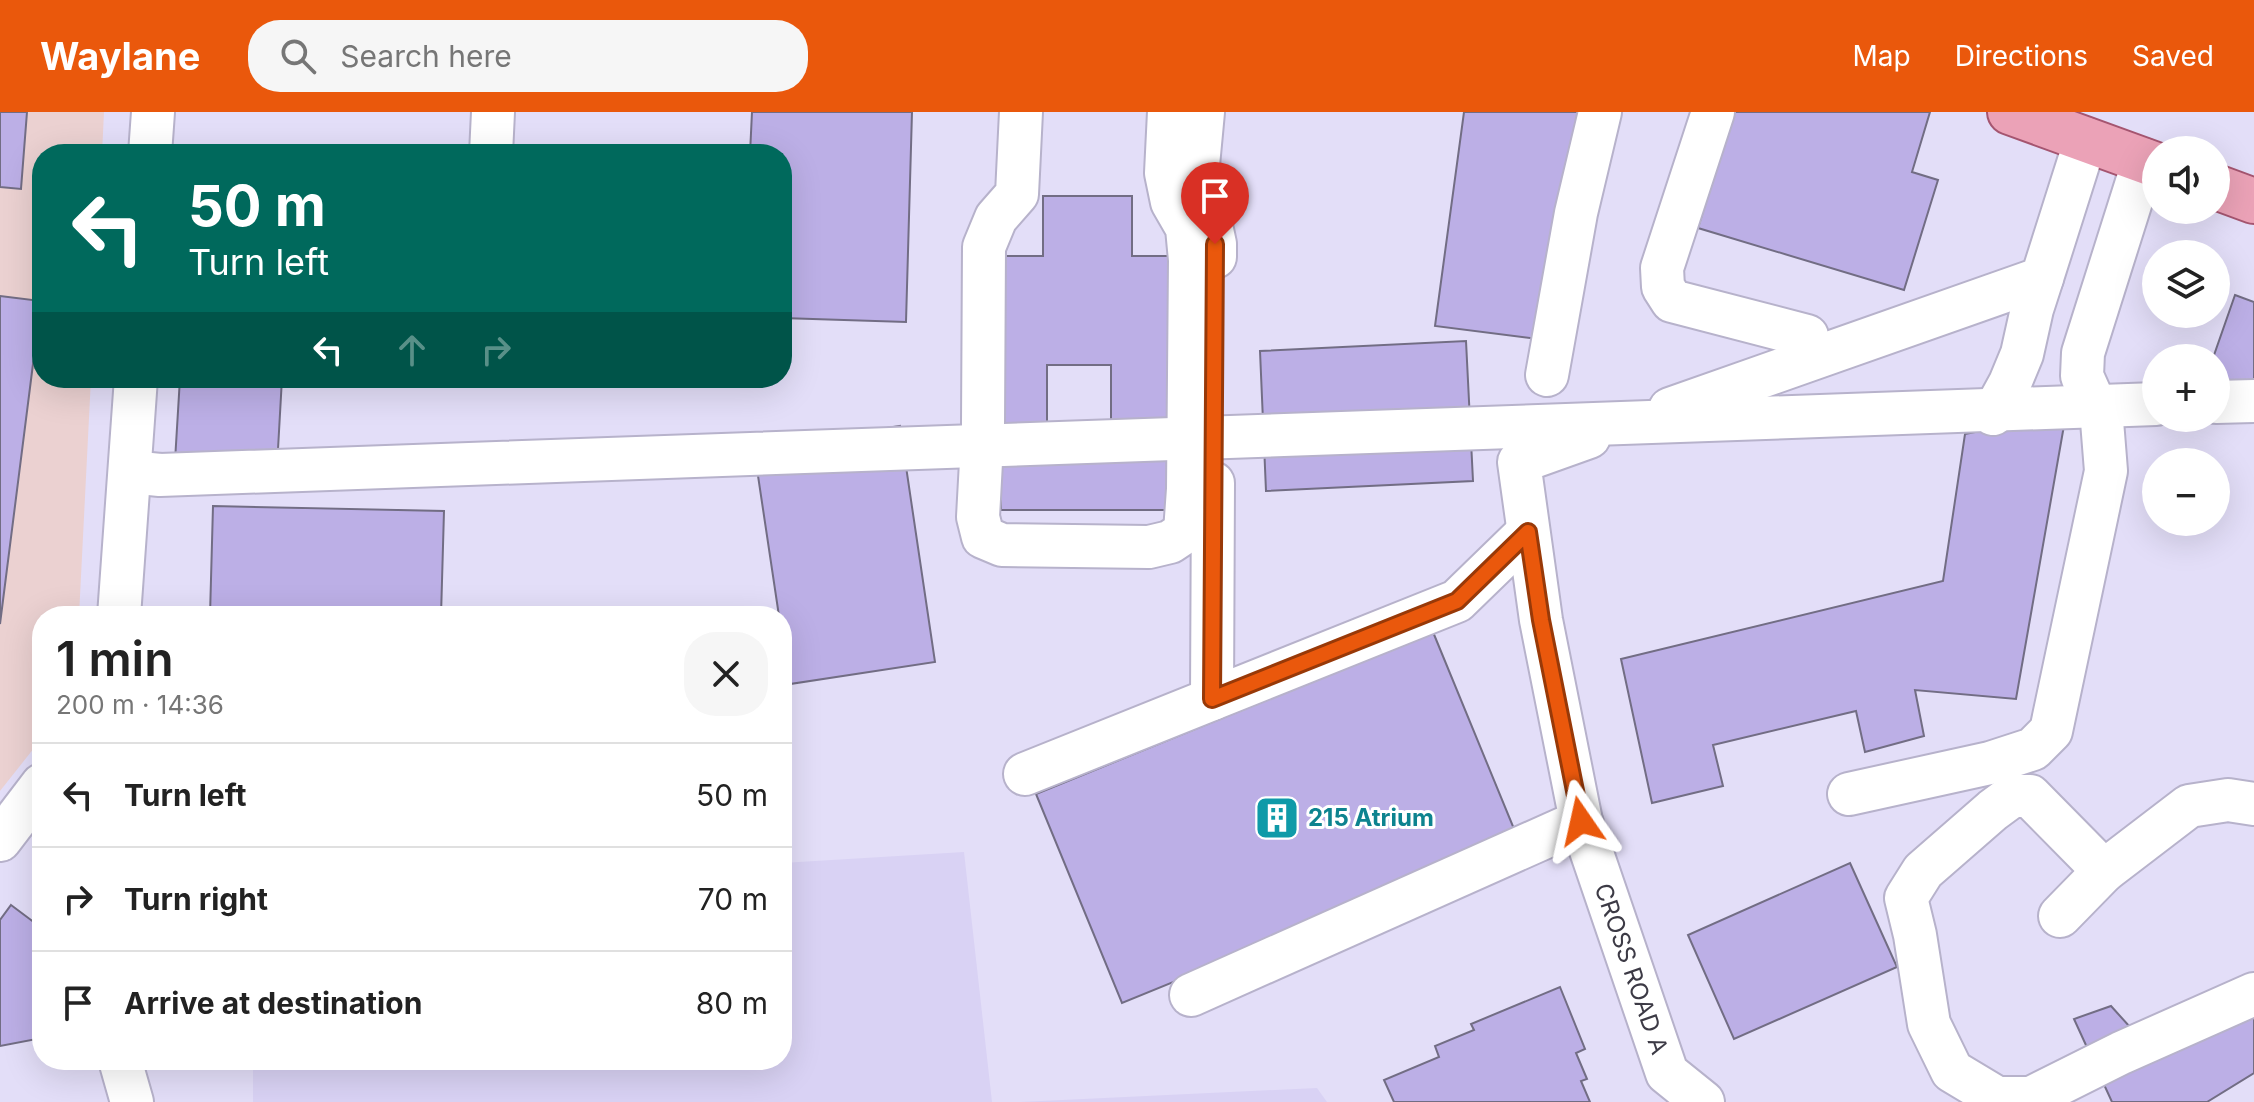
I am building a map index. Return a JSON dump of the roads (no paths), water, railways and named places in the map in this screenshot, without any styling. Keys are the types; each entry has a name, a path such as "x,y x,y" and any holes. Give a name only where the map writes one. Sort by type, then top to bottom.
{"main road":[{"path":"2010,112 2142,159"},
{"path":"2230,192 2254,201"}],"street":[{"path":"151,144 153,112"},
{"path":"491,144 493,112"},
{"path":"1021,112 1017,194 996,218 984,247 983,425 978,517 983,537 1002,545 1149,547 1170,542 1185,532 1188,489 1190,260 1187,228 1172,202 1166,173 1169,112"},
{"path":"1203,112 1198,165 1215,244 1212,699"},
{"path":"1547,375 1576,213 1600,112"},
{"path":"1713,112 1662,268 1663,287 1672,301 1807,336"},
{"path":"1993,414 2022,354 2032,309 2086,139"},
{"path":"1849,794 2005,758 2033,749 2051,731 2106,471 2102,421 2082,376 2083,353 2142,185"},
{"name":"CROSS ROAD A","path":"1703,1102 1667,1073 1581,821 1541,620 1519,462 2042,278"},
{"path":"120,606 135,388"},
{"path":"2230,402 2254,401"},
{"path":"130,472 160,475 2142,404"},
{"path":"1025,774 1457,601 1528,532"},
{"path":"2104,871 2030,796 2012,796 1923,871 1906,898 1929,1024 1952,1071 1997,1098 2031,1098 2121,1053 2254,994"},
{"path":"0,840 32,798"},
{"path":"2060,916 2104,871 2189,806 2228,800 2254,804"},
{"path":"1191,995 1581,821"},
{"path":"123,1070 132,1102"}],"place":[{"name":"215 Atrium","path":"1277,818"}]}
